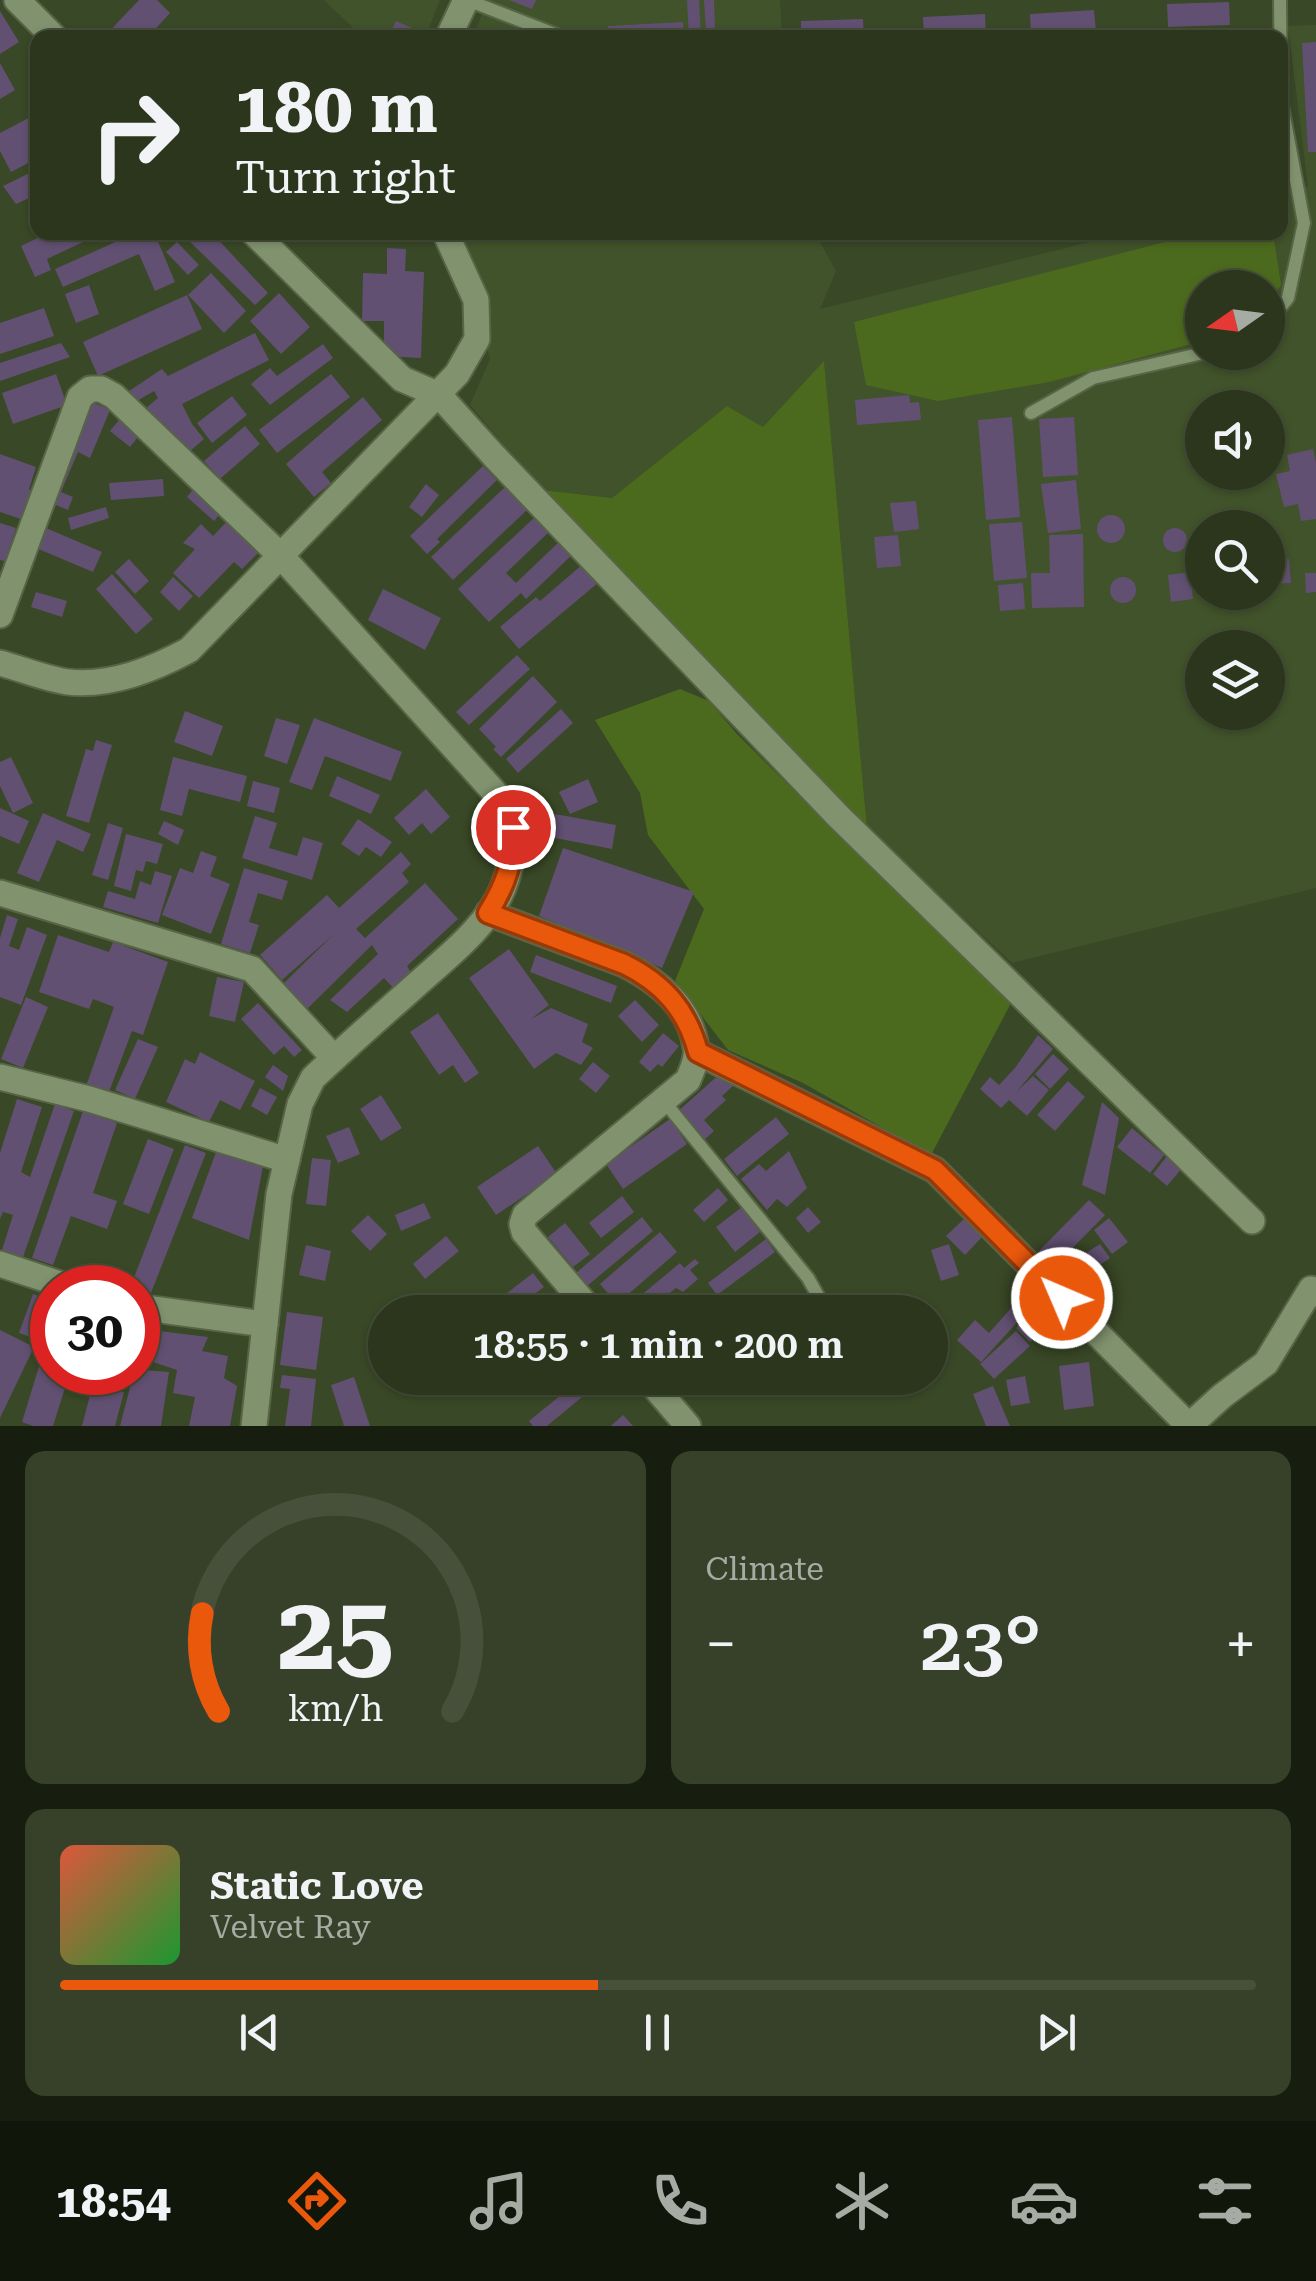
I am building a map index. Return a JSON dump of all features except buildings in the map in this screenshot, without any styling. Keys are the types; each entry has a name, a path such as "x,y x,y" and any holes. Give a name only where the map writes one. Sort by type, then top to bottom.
{"street":[{"path":"18,0 48,30"},
{"path":"452,30 466,0"},
{"path":"262,240 402,379 439,395 838,816 1252,1220"},
{"path":"0,663 69,682 104,680 156,668 189,650 458,374 477,339 476,300 448,240"},
{"path":"0,615 80,397 90,389 101,389 114,396 281,556 506,805 513,827 514,848 503,888 488,913 456,948 312,1078 300,1104 279,1194 254,1426"},
{"path":"0,893 252,969 334,1058"},
{"path":"488,913 644,974 676,1002 698,1052 688,1080 525,1215 522,1224 532,1243 577,1295"},
{"path":"698,1052 935,1170 1189,1426 1266,1364 1311,1289 1316,1294"},
{"path":"0,1077 89,1098 287,1160"},
{"path":"0,1264 30,1274"},
{"path":"160,1310 265,1324"},
{"path":"662,1395 688,1426"}],"lane":[{"path":"466,0 544,30"},
{"path":"1280,0 1280,30"},
{"path":"1285,302 1304,223 1288,137"},
{"path":"1031,413 1093,378 1185,357"},
{"path":"664,1100 808,1278 818,1295"}],"shaded area":[{"path":"324,0 440,0 428,30 356,30"},
{"path":"488,0 780,0 782,30 475,30"},
{"path":"1316,25 1316,888 1012,963 867,828 824,362 763,427 727,406 612,498 542,490 470,405 490,359 454,240 819,240 836,271 820,309 1098,240 1288,240 1288,192 1308,186 1288,26"}],"green space":[{"path":"1173,240 1274,240 1279,270 1185,270 1185,346 1049,382 938,401 866,385 854,322"},
{"path":"824,361 867,828 542,490 612,498 727,406 763,427"},
{"path":"680,689 709,701 737,734 1011,1003 931,1155 803,1083 728,1050 675,981 704,909 648,835 640,793 595,720"}],"route":[{"path":"513,827 514,848 503,888 488,913 644,974 676,1002 698,1052 935,1170 1062,1298"}]}
